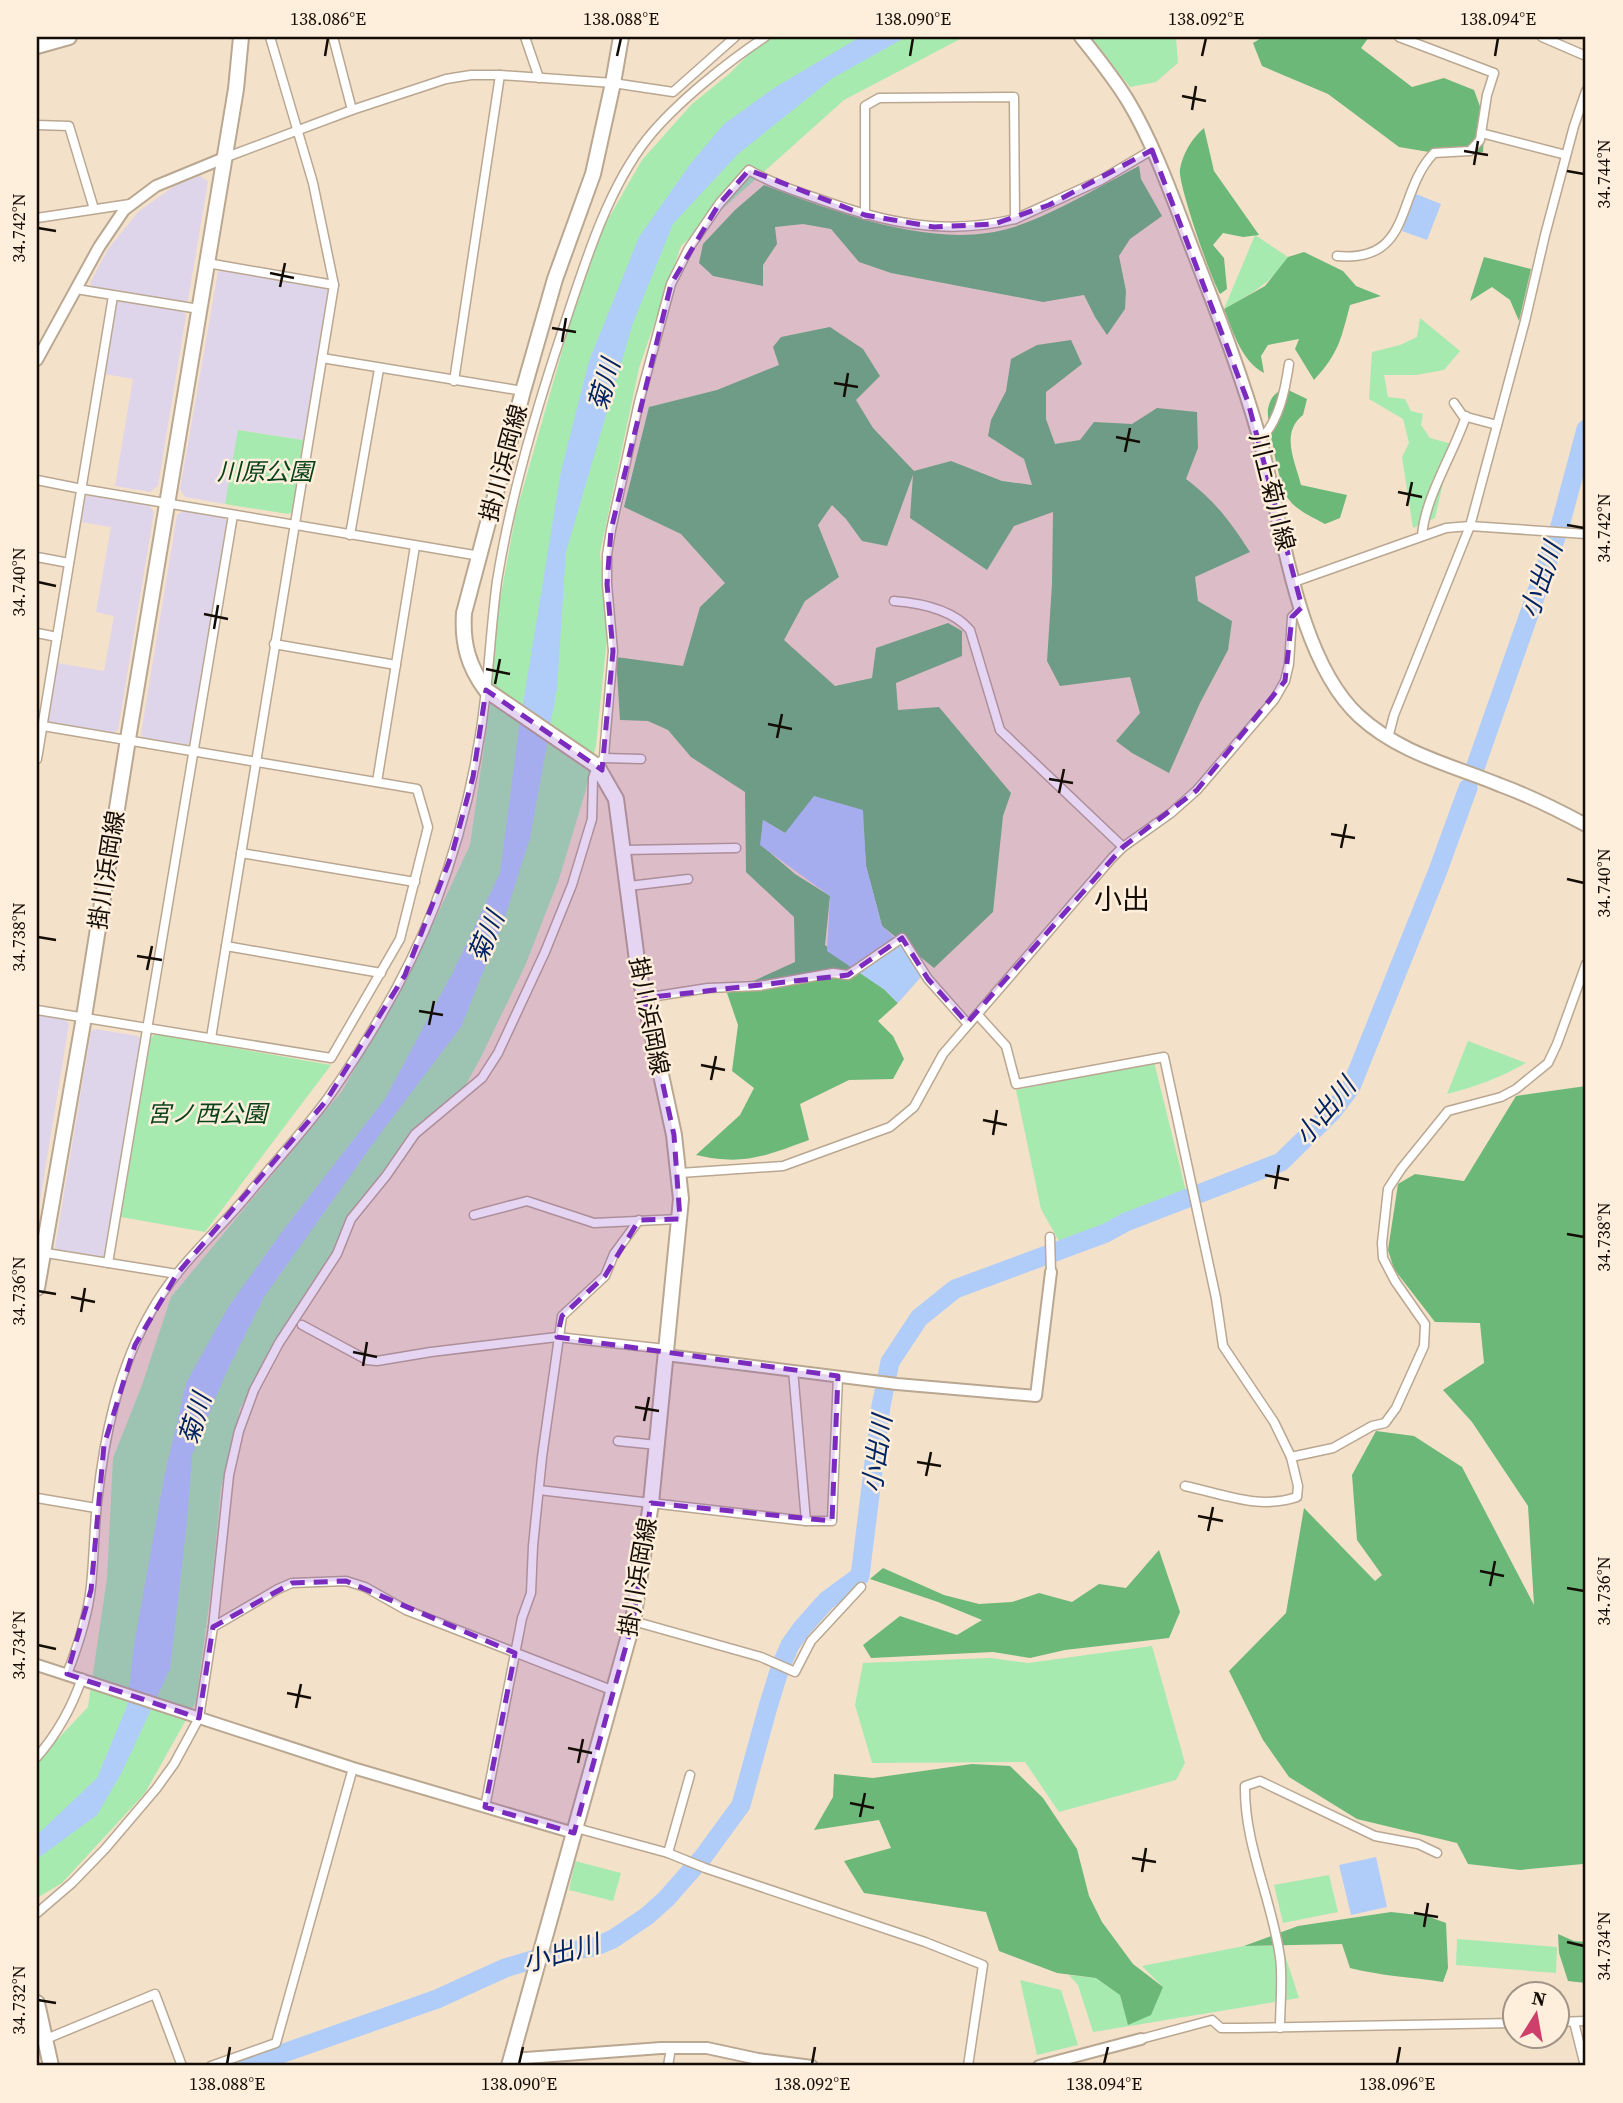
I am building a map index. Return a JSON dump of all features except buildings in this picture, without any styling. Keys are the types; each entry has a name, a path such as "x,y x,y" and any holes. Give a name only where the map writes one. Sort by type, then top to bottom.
{"main road":[{"path":"37,46 68,37"},
{"name":"掛川浜岡線","path":"37,1288 40,1252 84,1017 236,89 242,37"},
{"name":"掛川浜岡線","path":"510,2062 633,1621 651,1503 680,1219 680,1173 638,968 616,799 598,763 488,691 477,677 466,652 463,635 464,613 555,279 593,174 621,37"},
{"name":"川上菊川線","path":"1081,37 1129,102 1152,149 1224,330 1260,440 1294,582 1318,658 1335,689 1358,716 1388,738 1419,755 1500,784 1586,825"},
{"path":"37,2003 51,2066"}],"street":[{"path":"211,1038 334,285 313,183 270,37"},
{"path":"333,37 352,110"},
{"path":"525,37 539,78"},
{"path":"37,360 109,231 130,204 156,186 352,110 446,79 471,75 500,75 613,83 673,92 735,37"},
{"path":"66,1674 79,1643 91,1590 96,1508 104,1445 124,1374 152,1309 177,1274 241,1203 326,1101 377,1024 405,975 435,904 453,854 473,777 488,691 498,579 521,472 556,348 603,217 634,158 649,136 701,86 765,37"},
{"path":"1337,256 1354,258 1384,246 1393,237 1422,166 1434,153 1470,150 1480,140 1486,95 1494,73 1399,37"},
{"path":"1542,37 1586,56"},
{"path":"454,381 500,75"},
{"path":"1388,738 1394,715 1470,526 1566,155 1586,91"},
{"path":"865,215 865,106 880,98 1014,97 1015,219"},
{"path":"37,125 69,126 93,209"},
{"path":"1481,133 1566,155"},
{"path":"37,1913 80,1875 156,1789 174,1764 197,1717 214,1627 229,1475 239,1432 254,1390 279,1343 337,1254 351,1219 415,1134 482,1078 498,1053 545,952 572,885 592,819 592,791 613,651 607,584 607,555 611,530 658,325 681,261 719,204 749,170 769,182 865,215 907,224 961,228 1015,219 1101,180 1152,149"},
{"path":"37,218 130,204"},
{"path":"207,263 334,285"},
{"path":"76,289 199,309"},
{"path":"37,759 40,725 113,296"},
{"path":"322,358 523,391"},
{"path":"1260,440 1269,431 1282,400 1289,364"},
{"path":"350,535 379,369"},
{"path":"1454,403 1466,416 1497,425"},
{"path":"1422,536 1423,520 1457,444 1466,416"},
{"path":"37,480 480,556"},
{"path":"108,1263 233,515"},
{"path":"1294,582 1446,528 1470,526 1586,534"},
{"path":"377,782 415,546"},
{"path":"37,556 69,563"},
{"path":"894,601 921,603 963,622 970,630 1000,730 1122,847"},
{"path":"680,1173 783,1166 890,1127 914,1107 943,1054 967,1023 1122,847 1171,813 1197,790 1274,700 1285,681 1289,664 1292,617 1302,607"},
{"path":"37,633 57,637"},
{"path":"274,643 396,665"},
{"path":"37,1010 331,1058 400,939 428,827 417,789 40,725"},
{"path":"598,763 641,759"},
{"path":"623,850 736,848"},
{"path":"241,853 415,882"},
{"path":"629,886 688,880"},
{"path":"644,998 708,988 759,986 833,974 848,975 902,938 928,979 967,1023"},
{"path":"226,946 381,973"},
{"path":"1291,1457 1333,1448 1372,1426 1385,1423 1396,1408 1424,1346 1425,1324 1395,1281 1383,1258 1388,1189 1401,1168 1448,1111 1508,1093 1548,1063 1558,1044 1586,964"},
{"path":"977,1014 1006,1046 1016,1084 1164,1058 1216,1298 1223,1346 1274,1422 1291,1457 1298,1486 1297,1497 1250,1503 1185,1486"},
{"path":"474,1216 527,1201 594,1223 680,1219"},
{"path":"485,1807 522,1618 531,1593 539,1490 557,1337 562,1316 605,1276 614,1254 639,1220"},
{"path":"302,1325 367,1360 377,1361 557,1337 880,1382 1036,1396 1051,1267 1049,1242"},
{"path":"40,1252 177,1274"},
{"path":"793,1370 806,1521"},
{"path":"539,1490 806,1521 832,1521 838,1376"},
{"path":"618,1441 657,1445"},
{"path":"37,1498 96,1508"},
{"path":"214,1627 292,1583 346,1581 365,1587 406,1610 614,1691"},
{"path":"633,1621 774,1663 795,1672 811,1641 861,1587"},
{"path":"37,1665 353,1768 485,1807 668,1853 925,1942 983,1965 968,2066"},
{"path":"37,1757 49,1744 85,1680"},
{"path":"211,2066 276,2043 353,1768"},
{"path":"668,1853 691,1775"},
{"path":"1280,2028 1280,1958 1251,1835 1244,1800 1245,1786 1260,1781 1376,1836 1418,1844 1437,1853"},
{"path":"46,2039 155,1994 182,2066"},
{"path":"1039,2066 1212,2020 1221,2028 1500,2023"},
{"path":"1570,2022 1586,2021"},
{"path":"1574,2022 1585,2066"},
{"path":"668,2066 671,2048"},
{"path":"510,2062 671,2048 707,2048 758,2059 812,2066"}],"highlighted area":[{"path":"1152,150 1248,402 1302,607 1292,617 1285,681 1197,790 1123,847 967,1023 928,979 902,938 848,975 644,998 674,1135 680,1219 639,1220 605,1276 562,1316 557,1337 838,1376 832,1521 651,1503 633,1621 574,1833 485,1807 515,1653 346,1581 292,1583 213,1627 199,1718 67,1674 91,1590 104,1445 135,1345 177,1274 326,1101 405,975 452,854 473,777 486,690 602,770 613,651 607,584 611,530 671,284 719,204 749,170 865,215 934,227 994,224 1049,205"}],"shaded area":[{"path":"200,176 208,181 188,300 183,304 92,288 90,283 108,249 139,211 176,185"},
{"path":"222,270 327,288 329,292 303,440 239,430 225,504 185,497 180,489 218,272"},
{"path":"121,300 183,311 186,315 158,486 150,492 115,486 133,379 105,374 116,303"},
{"path":"89,495 149,505 154,512 118,730 113,733 50,723 47,718 57,663 104,671 114,616 96,612 111,527 81,522 85,498"},
{"path":"183,511 224,518 227,522 191,742 186,745 144,738 141,734 177,515"},
{"path":"37,1014 65,1019 69,1024 37,1219"},
{"path":"96,1029 138,1036 142,1041 106,1255 100,1259 59,1252 55,1247 91,1031"}],"green space":[{"path":"773,37 964,37 844,100 681,246 639,368 600,553 607,637 596,746 559,879 525,966 464,1088 413,1131 345,1222 336,1248 264,1360 240,1409 221,1488 196,1702 145,1793 62,1883 37,1898 37,1761 88,1707 107,1578 113,1458 142,1385 171,1297 342,1091 411,971 470,845 490,705 497,616 516,513 571,320 603,228 642,160 692,104 729,74 758,45"},
{"path":"1090,37 1176,37 1178,63 1156,82 1130,87"},
{"path":"1263,37 1369,37 1361,48 1412,87 1444,78 1474,90 1485,120 1483,152 1447,155 1399,147 1328,94 1262,66 1253,43"},
{"path":"1204,128 1214,171 1259,235 1243,237 1223,233 1213,245 1224,258 1227,289 1220,294 1196,231 1180,177 1181,163 1186,152"},
{"path":"1139,166 1141,179 1162,216 1130,239 1119,256 1126,291 1125,309 1107,335 1084,295 1043,302 891,273 859,262 831,229 803,224 775,227 777,244 763,265 763,286 713,276 699,263 703,244 735,210 764,185 888,226 953,235 1014,227 1078,199"},
{"path":"1255,235 1288,257 1267,281 1224,309"},
{"path":"1304,252 1343,271 1356,286 1381,296 1350,305 1338,345 1329,362 1314,380 1295,349 1299,339 1268,345 1261,356 1264,373 1256,368 1239,345 1224,309 1265,286 1288,257"},
{"path":"1484,257 1531,269 1519,321 1510,300 1492,287 1470,301"},
{"path":"1420,318 1460,351 1444,370 1416,375 1384,375 1388,397 1405,399 1411,411 1423,414 1421,425 1430,438 1452,444 1435,518 1413,528 1402,457 1409,443 1403,419 1369,399 1372,352 1400,345 1417,337"},
{"path":"830,327 863,349 880,376 856,400 873,428 914,471 951,461 1002,481 1032,485 1024,459 988,436 991,420 1006,391 1011,359 1037,345 1071,340 1082,364 1046,392 1046,419 1055,444 1080,440 1094,422 1132,424 1157,408 1197,412 1198,448 1186,479 1221,512 1250,552 1195,577 1198,601 1232,621 1228,650 1200,703 1169,773 1116,741 1140,713 1130,677 1060,686 1047,661 1053,512 1014,526 987,570 910,518 913,475 887,546 862,541 832,505 818,525 839,577 805,601 784,640 835,686 872,678 876,648 948,623 962,631 962,656 896,683 898,710 939,707 1011,793 1003,816 993,912 934,968 882,926 866,866 862,810 785,833 763,820 761,845 795,874 830,896 825,945 898,1003 878,1021 893,1036 904,1059 893,1079 849,1080 800,1104 809,1140 754,1158 728,1160 696,1155 740,1115 754,1088 732,1071 738,1025 727,993 795,962 794,917 746,872 745,792 691,757 668,730 648,721 620,720 616,657 683,666 700,607 725,583 681,534 624,507 649,407 717,390 779,365 773,347 781,337"},
{"path":"1284,388 1307,399 1303,415 1292,430 1291,439 1301,485 1347,495 1340,518 1325,524 1293,504 1280,479 1268,409 1273,396"},
{"name":"川原公園","path":"238,430 303,440 292,512 288,514 225,504"},
{"name":"宮ノ西公園","path":"155,1034 331,1065 205,1232 121,1217 151,1038"},
{"path":"1468,1041 1526,1063 1487,1082 1447,1094"},
{"path":"1154,1062 1186,1191 1060,1243 1041,1209 1016,1090"},
{"path":"1586,1086 1586,1866 1583,1864 1520,1870 1468,1864 1457,1843 1357,1819 1289,1777 1263,1740 1229,1671 1286,1613 1304,1508 1375,1581 1382,1575 1357,1540 1352,1475 1376,1431 1414,1436 1462,1467 1534,1605 1528,1506 1472,1422 1443,1390 1484,1363 1480,1323 1435,1322 1394,1269 1388,1250 1398,1184 1415,1174 1464,1181 1516,1096"},
{"path":"1159,1550 1180,1612 1169,1638 1065,1650 1030,1658 993,1652 871,1658 863,1645 900,1616 957,1635 982,1620 870,1579 883,1568 944,1595 979,1604 1012,1602 1039,1593 1072,1602 1099,1584 1126,1588"},
{"path":"1152,1646 1185,1763 1176,1780 1059,1812 1025,1762 872,1763 855,1705 863,1663 991,1658 1028,1663"},
{"path":"972,1764 1010,1766 1043,1798 1077,1849 1089,1896 1102,1922 1133,1964 1163,1987 1151,2015 1128,2025 1120,1995 1096,1978 1057,1973 999,1951 986,1912 864,1893 844,1861 891,1848 879,1820 814,1830 833,1797 834,1774 873,1778"},
{"path":"575,1861 621,1873 613,1901 569,1890"},
{"path":"1329,1875 1338,1912 1283,1923 1274,1885"},
{"path":"1391,1912 1427,1916 1446,1923 1448,1968 1443,1982 1350,1968 1342,1944 1244,1946 1298,1926"},
{"path":"1558,1934 1574,1941 1586,1942 1586,1983 1568,1980 1559,1953"},
{"path":"1457,1939 1557,1947 1556,1973 1456,1965"},
{"path":"1244,1946 1282,1946 1299,1998 1093,2032 1078,1985 1069,1975 1096,1978 1120,1994 1129,2025 1163,1987 1142,1966"},
{"path":"1020,1980 1061,1990 1078,2045 1037,2055"}],"water":[{"name":"菊川","path":"860,37 906,37 833,78 738,154 673,224 633,323 566,552 557,689 530,838 505,917 461,1027 380,1134 264,1297 226,1373 192,1455 170,1669 121,1774 97,1815 37,1859 37,1835 97,1778 127,1706 134,1645 164,1478 186,1383 229,1306 284,1229 385,1099 453,972 500,873 519,728 561,471 589,361 639,237 691,163 724,124 774,88"},
{"path":"1416,194 1441,204 1427,240 1402,231"},
{"path":"814,796 863,810 866,866 882,926 928,969 898,1003 885,990 827,951 830,896 760,845 763,820 785,833"},
{"path":"1376,1857 1387,1907 1351,1915 1339,1865"}],"waterway":[{"name":"小出川","path":"1475,768 1560,526 1586,429"},
{"name":"小出川","path":"247,2066 437,1999 505,1968 552,1954 594,1947 613,1939 647,1916 666,1899 703,1857 741,1805 768,1707 790,1645 826,1601 860,1576 881,1406 890,1362 919,1318 955,1289 1106,1233 1126,1222 1281,1162 1332,1112 1351,1087 1437,873 1468,788"}],"district":[{"name":"小出","path":"1122,899"}]}
